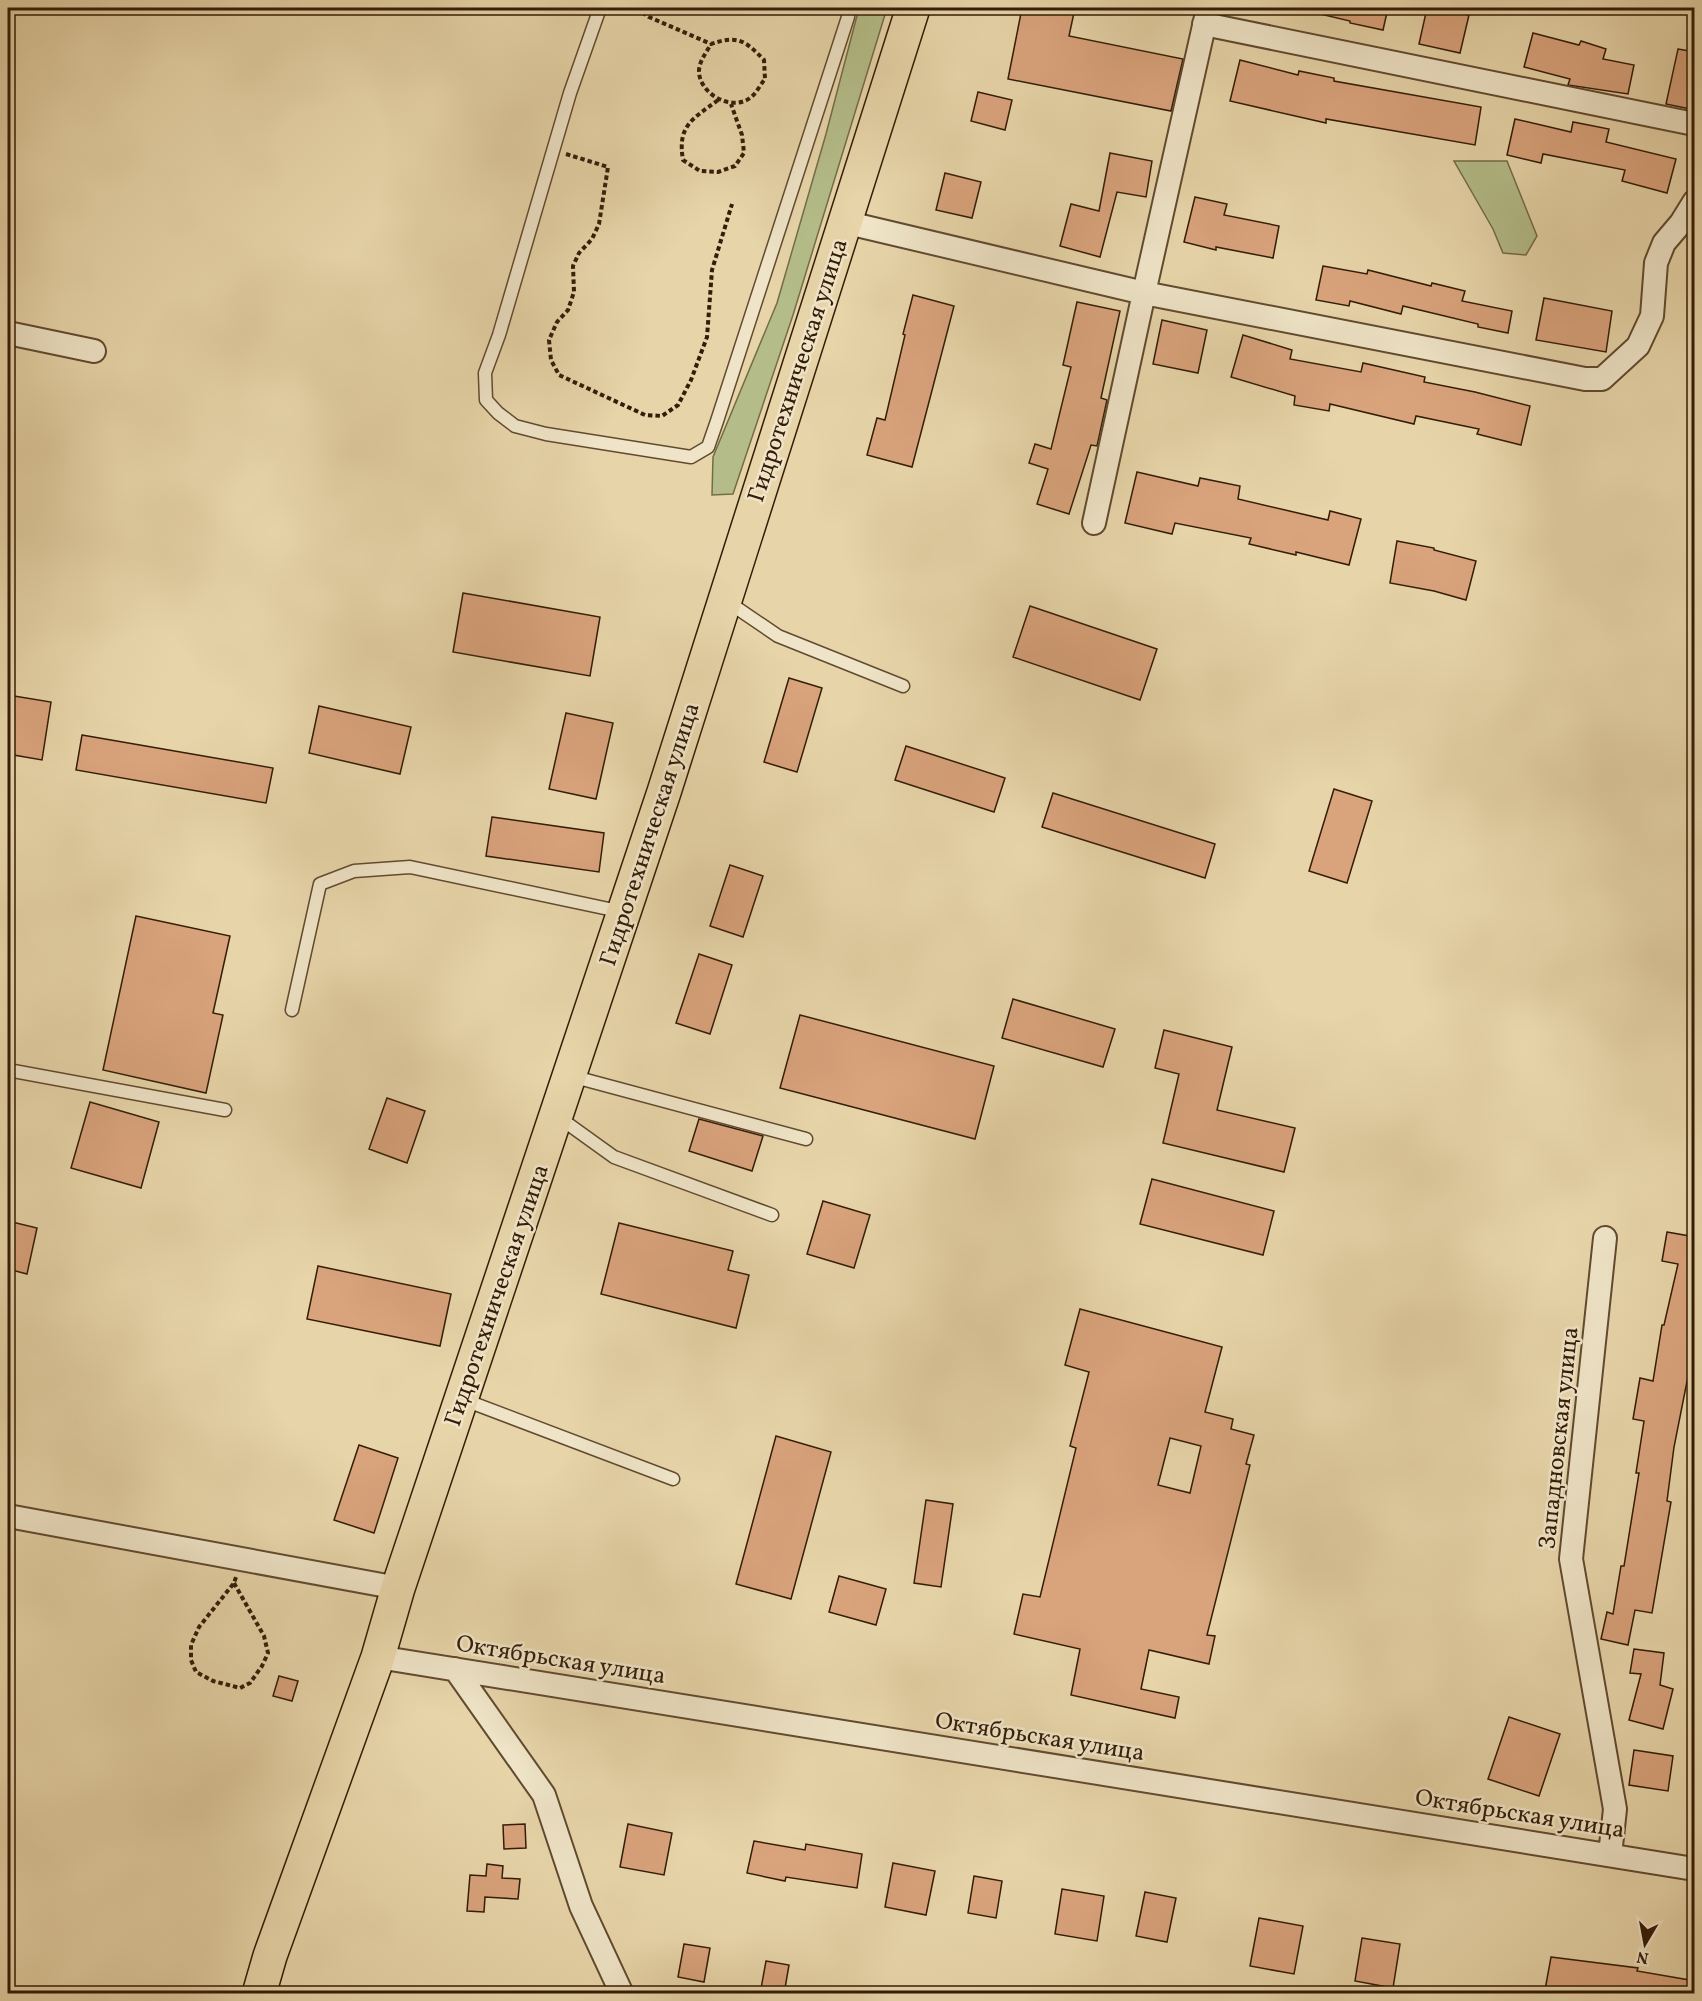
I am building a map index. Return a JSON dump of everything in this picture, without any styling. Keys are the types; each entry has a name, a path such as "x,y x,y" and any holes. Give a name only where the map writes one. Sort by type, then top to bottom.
{"main road":[{"name":"Гидротехническая улица","path":"259,1994 270,1956 378,1657 398,1588 664,792 913,8"}],"street":[{"path":"1094,524 1206,16 1695,124"},
{"path":"844,222 1144,293 1585,379 1602,379 1638,346 1652,316 1656,263 1664,243 1695,202"},
{"path":"8,333 94,351"},
{"name":"Западновская улица","path":"1605,1238 1571,1559 1615,1809 1610,1855"},
{"path":"8,1516 398,1588"},
{"name":"Октябрьская улица","path":"378,1657 1695,1869"},
{"path":"455,1669 544,1795 581,1906 622,1994"}],"lane":[{"path":"600,8 570,93 499,335 485,373 486,400 515,426 546,434 691,457 708,447 849,17 847,8"},
{"path":"724,600 778,636 903,686"},
{"path":"292,1010 320,884 354,871 410,867 624,912"},
{"path":"8,1071 225,1110"},
{"path":"569,1075 806,1139"},
{"path":"556,1115 614,1157 772,1215"},
{"path":"461,1399 673,1479"}],"path":[{"path":"636,8 649,17 711,45"},
{"path":"728,38 749,45 764,60 765,79 750,98 731,104 718,100 705,87 699,73 701,61 711,45 728,38"},
{"path":"718,100 686,127 681,144 683,160 700,171 718,172 735,166 744,153 742,135 731,104"},
{"path":"553,151 608,167 599,224 592,239 579,253 573,267 574,291 568,310 557,322 549,340 551,360 559,375 645,415 662,416 678,405 691,380 707,337 712,270 732,204"},
{"path":"234,1583 264,1636 268,1653 250,1683 240,1688 213,1681 196,1672 191,1660 191,1645 199,1627 234,1583 241,1559"}],"green space":[{"path":"859,8 887,8 793,315 733,494 712,495 713,457 777,303 826,134"},
{"path":"1454,161 1507,161 1537,236 1526,255 1503,253 1493,229"}],"building":[{"path":"1022,8 1075,8 1069,36 1183,59 1171,111 1008,79"},
{"path":"1321,8 1388,8 1383,30 1320,14"},
{"path":"1427,8 1469,15 1460,53 1419,44"},
{"path":"1533,33 1579,45 1581,41 1606,49 1603,59 1634,65 1628,94 1568,85 1570,79 1524,67"},
{"path":"1678,49 1695,52 1695,110 1666,104"},
{"path":"1240,60 1298,75 1299,71 1334,78 1334,81 1481,107 1475,145 1326,119 1326,123 1230,101"},
{"path":"978,92 1012,100 1005,130 971,121"},
{"path":"1515,119 1571,132 1573,122 1609,129 1606,142 1676,159 1667,193 1622,181 1625,170 1543,154 1541,163 1507,155"},
{"path":"1110,153 1152,161 1146,197 1117,192 1100,257 1060,246 1071,204 1099,211"},
{"path":"945,173 981,182 972,218 936,210"},
{"path":"1195,197 1227,204 1224,215 1279,226 1273,258 1216,247 1216,250 1184,242"},
{"path":"1323,266 1367,274 1368,270 1431,286 1432,283 1465,291 1462,301 1512,311 1508,333 1403,306 1401,314 1350,301 1349,306 1316,300"},
{"path":"913,295 954,306 912,467 867,455 877,418 885,420"},
{"path":"1544,298 1612,311 1606,352 1536,340"},
{"path":"1077,302 1120,311 1101,398 1107,400 1097,446 1091,445 1069,514 1037,504 1048,469 1029,463 1035,444 1051,449 1071,367 1063,365"},
{"path":"1162,320 1207,330 1198,373 1153,364"},
{"path":"1243,335 1292,350 1290,359 1361,372 1363,363 1425,377 1424,382 1530,406 1521,445 1477,434 1479,429 1416,416 1414,424 1330,404 1329,411 1294,405 1295,396 1231,377"},
{"path":"1137,472 1198,486 1200,478 1240,486 1238,499 1328,520 1330,511 1361,519 1349,565 1296,552 1296,555 1249,544 1251,538 1175,523 1172,534 1125,523"},
{"path":"1397,541 1434,548 1434,550 1476,561 1466,600 1390,583"},
{"path":"463,593 600,617 590,676 453,652"},
{"path":"1030,606 1157,649 1140,700 1013,657"},
{"path":"789,678 822,688 797,772 764,762"},
{"path":"8,695 51,702 42,760 8,754"},
{"path":"319,706 411,727 400,774 309,753"},
{"path":"566,713 613,723 596,799 549,789"},
{"path":"82,735 273,768 266,803 76,770"},
{"path":"906,746 1005,778 994,812 895,780"},
{"path":"1334,789 1372,801 1347,883 1309,871"},
{"path":"1053,793 1215,844 1205,878 1042,827"},
{"path":"492,817 604,833 599,872 486,856"},
{"path":"730,865 763,876 743,937 710,926"},
{"path":"136,916 230,936 213,1013 223,1015 206,1093 103,1070"},
{"path":"699,954 732,965 710,1034 676,1023"},
{"path":"1013,999 1115,1029 1103,1067 1002,1038"},
{"path":"800,1015 994,1066 975,1139 780,1088"},
{"path":"1164,1030 1232,1047 1217,1110 1295,1128 1284,1172 1163,1143 1179,1074 1155,1068"},
{"path":"387,1098 425,1111 407,1163 369,1149"},
{"path":"90,1102 159,1122 141,1188 71,1168"},
{"path":"699,1119 763,1136 752,1171 689,1151"},
{"path":"1152,1179 1274,1211 1263,1255 1140,1224"},
{"path":"823,1201 870,1215 854,1268 807,1254"},
{"path":"8,1221 37,1228 27,1274 8,1269"},
{"path":"619,1223 733,1251 728,1270 749,1275 736,1328 601,1294"},
{"path":"1667,1232 1695,1237 1695,1341 1674,1447 1667,1501 1671,1502 1652,1613 1635,1610 1628,1645 1601,1639 1607,1612 1613,1614 1621,1566 1624,1566 1639,1473 1636,1473 1644,1421 1633,1419 1640,1378 1653,1381 1662,1325 1664,1325 1678,1264 1662,1261"},
{"path":"318,1266 451,1294 440,1346 307,1319"},
{"path":"1080,1309 1222,1347 1205,1412 1233,1419 1231,1429 1254,1435 1246,1464 1250,1465 1207,1635 1215,1636 1209,1664 1149,1650 1141,1689 1179,1697 1175,1718 1071,1695 1080,1649 1014,1634 1023,1594 1040,1597 1076,1448 1070,1446 1089,1372 1065,1365","holes":["1170,1438 1201,1446 1190,1493 1158,1485"]},
{"path":"776,1436 831,1452 791,1599 736,1584"},
{"path":"359,1445 398,1458 374,1533 334,1520"},
{"path":"926,1500 953,1504 941,1587 914,1583"},
{"path":"839,1576 886,1589 876,1625 829,1612"},
{"path":"1634,1649 1664,1653 1660,1685 1673,1689 1663,1729 1629,1720 1641,1674 1630,1673"},
{"path":"279,1676 298,1681 292,1701 273,1696"},
{"path":"1509,1717 1560,1734 1539,1796 1488,1779"},
{"path":"1634,1750 1673,1756 1668,1791 1629,1785"},
{"path":"525,1824 526,1848 504,1849 503,1825"},
{"path":"628,1824 672,1833 664,1875 620,1867"},
{"path":"754,1841 805,1850 806,1844 862,1854 857,1888 786,1877 785,1881 747,1873"},
{"path":"893,1863 935,1871 926,1915 885,1907"},
{"path":"487,1864 503,1866 502,1878 520,1879 518,1899 485,1897 484,1912 467,1911 470,1875 486,1876"},
{"path":"974,1876 1002,1881 996,1918 968,1913"},
{"path":"1062,1889 1104,1896 1097,1941 1055,1934"},
{"path":"1145,1892 1176,1898 1167,1942 1136,1936"},
{"path":"1259,1918 1303,1926 1294,1974 1250,1966"},
{"path":"1362,1938 1400,1944 1393,1988 1355,1981"},
{"path":"684,1944 710,1948 704,1982 678,1977"},
{"path":"1551,1957 1638,1968 1637,1971 1695,1981 1695,1994 1565,1994 1545,1990"},
{"path":"766,1961 789,1965 784,1994 760,1994"}]}
